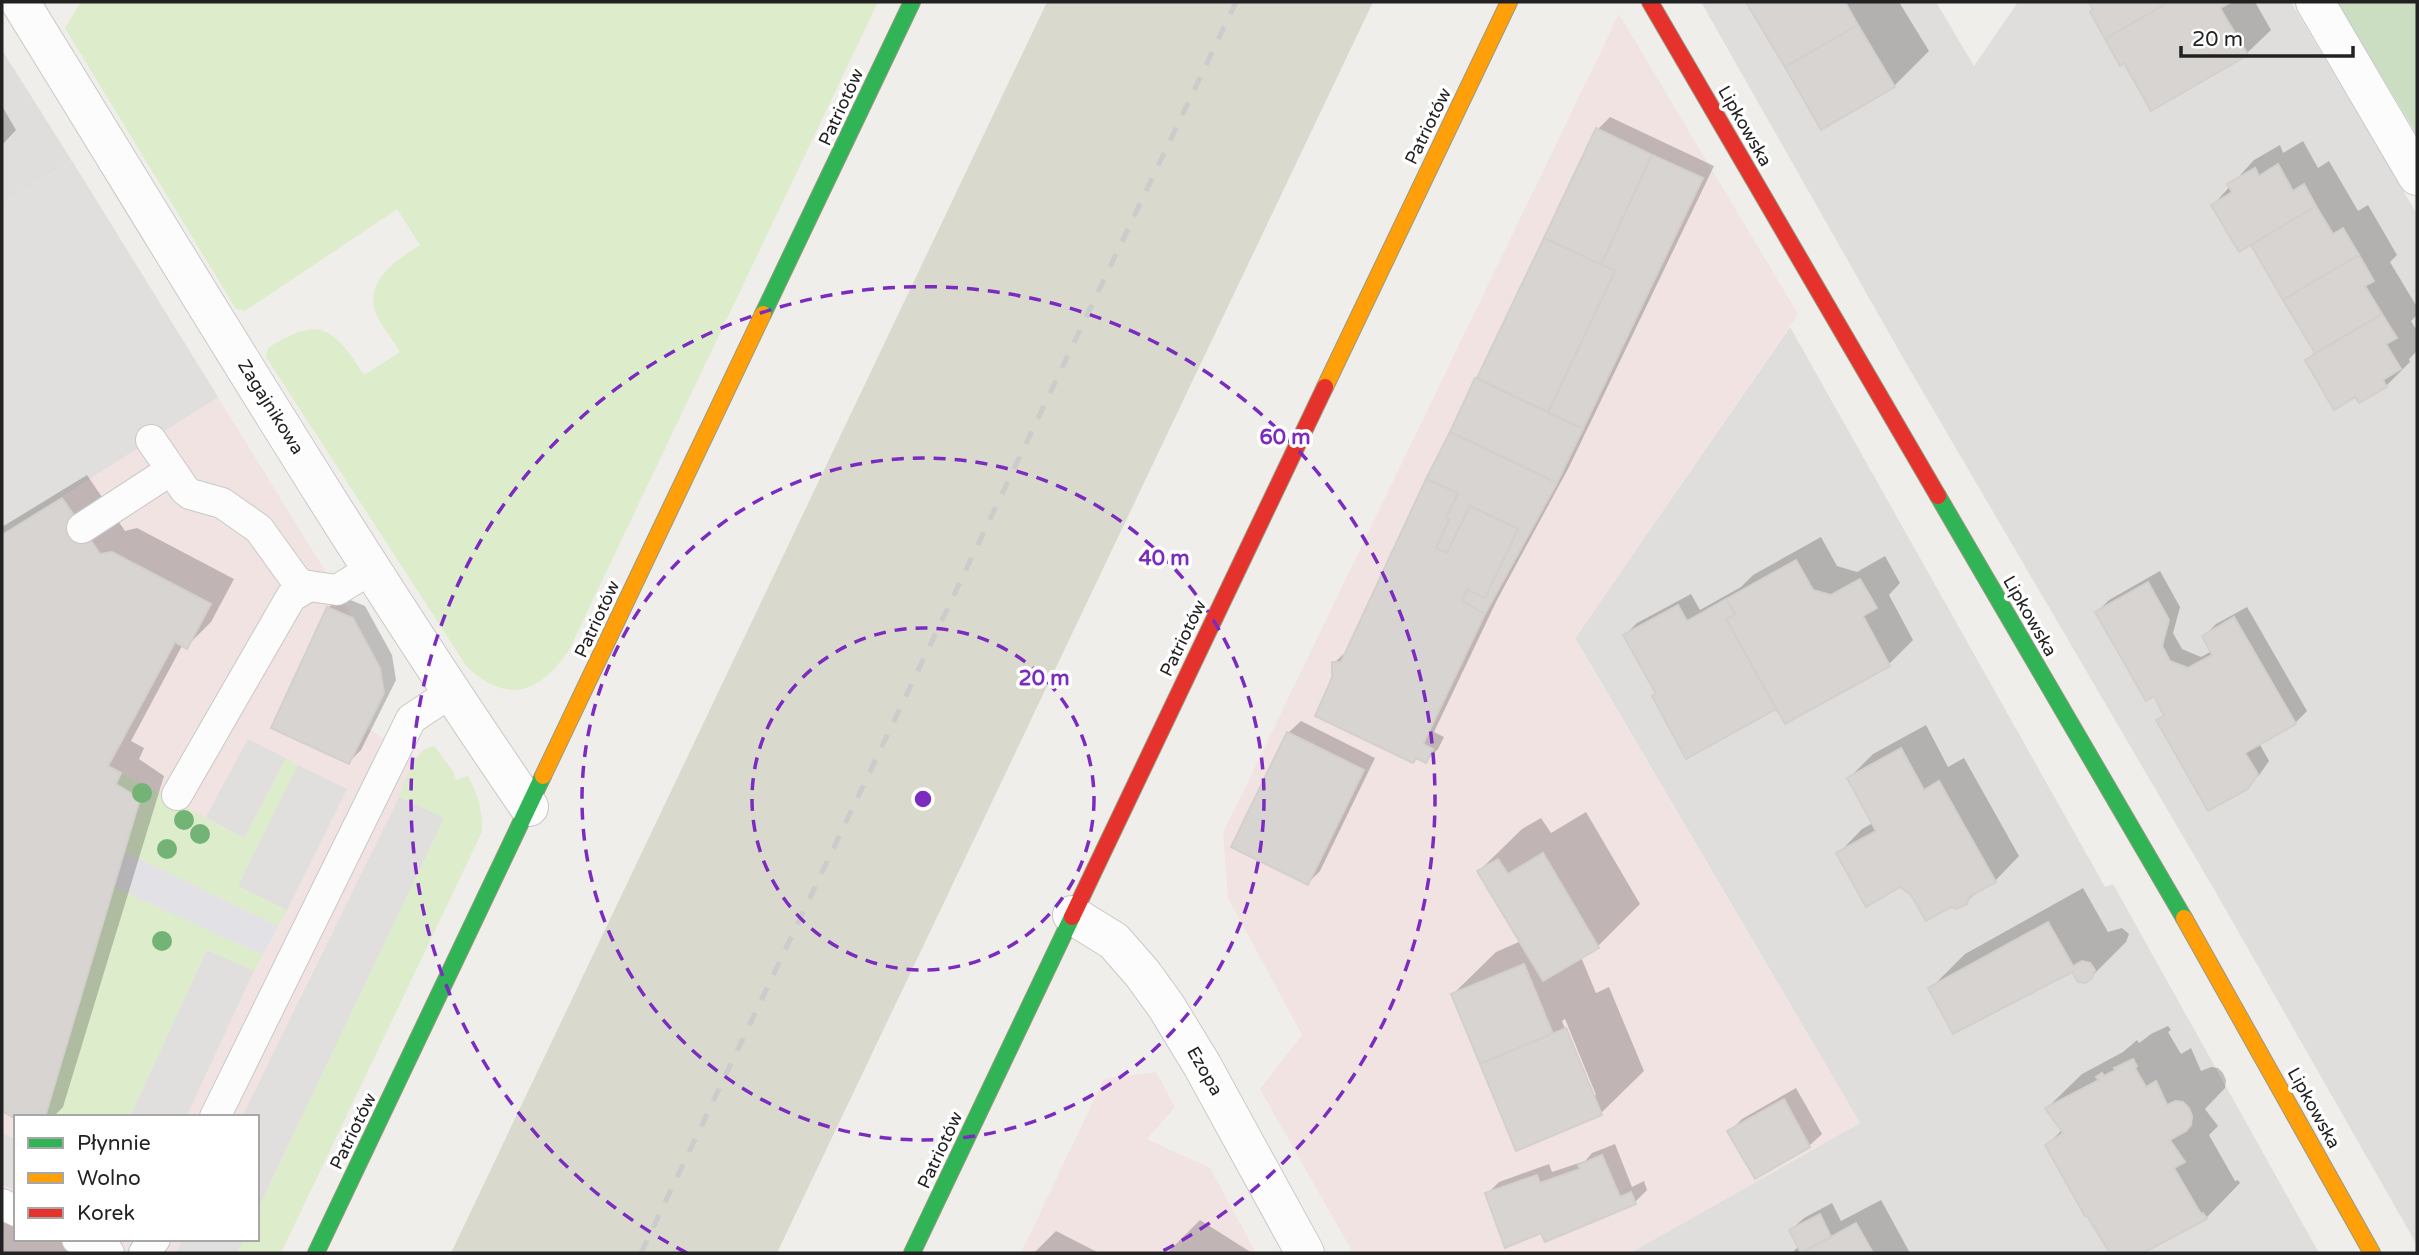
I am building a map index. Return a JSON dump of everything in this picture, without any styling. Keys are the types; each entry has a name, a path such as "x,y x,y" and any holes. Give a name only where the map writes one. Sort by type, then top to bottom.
{"main road":[{"name":"Patriotów","path":"316,1253 912,2"},
{"name":"Patriotów","path":"912,1253 1509,2"},
{"name":"Lipkowska","path":"1650,2 2221,982 2372,1253"}],"street":[{"name":"Zagajnikowa","path":"20,2 371,569 450,693 529,807"},
{"path":"2315,2 2417,176"},
{"name":"Ezopa","path":"1072,915 1114,942 1142,973 1166,1006 1202,1065 1305,1253"}],"lane":[{"path":"152,440 190,494 222,503 259,529 276,550 286,569 302,585 337,590 371,569"},
{"path":"82,528 171,470"},
{"path":"177,795 283,608 291,597 309,586"},
{"path":"216,1115 411,719 450,693"},
{"path":"82,1241 109,1253"}],"shaded area":[{"path":"1047,2 1373,2 777,1253 451,1253"},
{"path":"1701,2 1936,2 1974,66 2018,2 2291,2 2417,214 2417,1245 2215,891 1906,363"},
{"path":"1619,14 1798,314 1575,639 1860,1123 1630,1253 1353,1253 1260,1089 1302,1035 1228,898 1223,833"},
{"path":"2,50 72,161 2,204"},
{"path":"72,161 337,590 380,668 384,693 367,728 416,758 424,749 434,746 454,773 259,1207 259,1115 14,1115 14,1241 243,1241 237,1253 2,1253 2,204"},
{"path":"72,161 218,397 2,535 2,204"},
{"path":"1790,327 2105,887 2113,884 2319,1253 1630,1253 1860,1123 1575,638"},
{"path":"248,739 286,758 244,838 206,817"},
{"path":"298,765 347,789 287,910 238,886"},
{"path":"399,797 444,818 259,1207 259,1115 243,1115"},
{"path":"125,852 278,926 263,955 114,887"},
{"path":"207,950 254,971 187,1115 131,1115"},
{"path":"1156,1072 1175,1107 1147,1139 1210,1168 1256,1253 1021,1253 1104,1079"},
{"path":"2,1133 14,1139 14,1190 2,1184"},
{"path":"182,1241 243,1241 237,1253 176,1253"}],"green space":[{"path":"81,2 878,2 569,650 547,676 522,689 510,690 482,679 467,667 266,357 268,348 286,337 313,329 324,331 344,346 364,375 400,352 378,319 374,302 375,291 385,272 420,245 397,209 245,311 236,309 65,28"},
{"path":"2337,2 2417,2 2417,135"},
{"path":"434,746 454,773 456,780 468,776 479,803 482,832 281,1253 237,1253 243,1241 259,1241 259,1207 443,819 399,797 416,759"},
{"path":"286,758 298,765 239,886 287,910 278,926 125,852 140,801 116,784 121,773 244,838"},
{"path":"114,887 263,955 254,971 207,950 131,1115 46,1115"}],"building":[{"path":"1845,2 1858,25 1785,67 1747,4"},
{"path":"2089,2 2169,2 2105,39 2090,12 2093,10"},
{"path":"2169,2 2231,2 2220,8 2248,55 2151,111 2124,63 2120,66 2105,39"},
{"path":"1858,25 1895,87 1821,130 1785,67"},
{"path":"1596,128 1652,155 1601,265 1544,238"},
{"path":"1652,155 1703,178 1583,429 1548,412 1615,271 1601,265"},
{"path":"2278,164 2293,191 2304,184 2316,206 2239,252 2211,205 2232,192 2227,184 2255,168 2259,176"},
{"path":"2316,206 2333,234 2343,228 2359,255 2283,300 2251,245"},
{"path":"1544,238 1615,271 1548,412 1477,378"},
{"path":"2359,255 2374,281 2365,286 2382,314 2315,353 2283,300"},
{"path":"2382,314 2397,338 2386,344 2401,369 2383,380 2387,387 2359,403 2355,397 2334,410 2305,360"},
{"path":"1475,378 1583,429 1557,483 1450,432"},
{"path":"1450,432 1557,483 1485,614 1462,601 1467,589 1485,598 1518,529 1470,506 1447,553 1436,548 1458,493 1426,479"},
{"path":"1426,479 1458,493 1436,548 1447,553 1470,506 1518,529 1485,598 1467,589 1462,601 1485,614 1423,744 1433,749 1426,763 1416,758 1413,763 1315,716 1332,678 1332,662 1341,662"},
{"path":"62,498 100,554 112,552 211,604 187,649 175,642 108,766 121,773 116,784 140,799 46,1115 14,1115 14,1118 2,1111 2,535"},
{"path":"1796,560 1813,590 1831,595 1860,579 1877,608 1863,616 1890,666 1785,724 1726,619 1735,614 1726,599"},
{"path":"2148,582 2169,620 2162,646 2170,661 2188,668 2212,655 2202,636 2234,617 2296,724 2245,753 2258,774 2248,789 2208,811 2156,720 2164,716 2154,696 2146,701 2095,612"},
{"path":"1726,599 1735,614 1726,619 1776,709 1686,759 1652,696 1656,694 1623,635 1678,605 1687,621"},
{"path":"327,607 353,618 380,668 384,693 349,764 271,728"},
{"path":"1287,732 1364,770 1308,885 1231,847"},
{"path":"1901,748 1924,790 1939,781 1996,882 1969,897 1967,904 1957,909 1951,907 1926,921 1911,895 1900,887 1866,907 1836,853 1876,831 1847,778"},
{"path":"1543,853 1599,948 1543,981 1477,871 1498,859 1508,874"},
{"path":"2048,922 2073,966 2082,961 2090,963 2095,970 2092,978 2086,983 2078,982 2072,972 1953,1034 1928,988"},
{"path":"1524,964 1553,1034 1480,1064 1451,994"},
{"path":"1566,1028 1602,1115 1516,1151 1480,1064"},
{"path":"2133,1059 2146,1087 2156,1081 2167,1105 2176,1101 2183,1102 2189,1108 2191,1125 2170,1140 2185,1162 2174,1168 2201,1214 2207,1219 2143,1253 2110,1253 2085,1216 2045,1145 2063,1133 2045,1108 2099,1080 2096,1077 2102,1073 2104,1076"},
{"path":"1784,1099 1810,1147 1755,1179 1727,1131"},
{"path":"1602,1155 1620,1197 1631,1192 1636,1204 1545,1242 1541,1233 1505,1248 1485,1193 1537,1175 1540,1183 1580,1169 1578,1165"},
{"path":"1820,1214 1831,1237 1801,1253 1789,1230"},
{"path":"1856,1223 1873,1253 1801,1253 1831,1237"}],"railway":[{"path":"641,1253 1236,2"}],"traffic: fast":[{"path":"763,314 912,2"},
{"path":"1938,496 2184,918"},
{"path":"316,1253 543,776"},
{"path":"912,1253 1072,917"}],"traffic: slow":[{"path":"1325,387 1509,2"},
{"path":"543,776 763,314"},
{"path":"2184,918 2372,1253"}],"traffic: jam":[{"path":"1650,2 1938,496"},
{"path":"1072,917 1325,387"}]}
